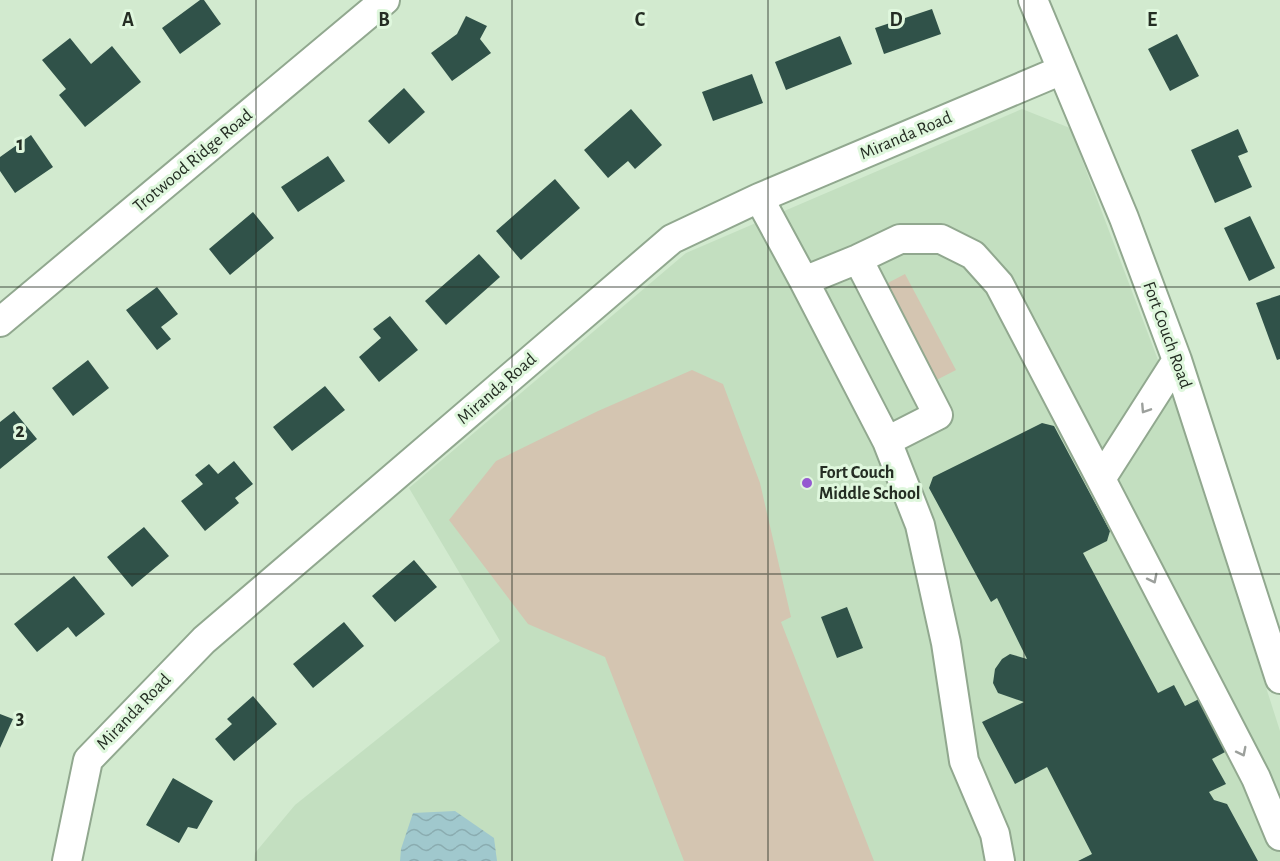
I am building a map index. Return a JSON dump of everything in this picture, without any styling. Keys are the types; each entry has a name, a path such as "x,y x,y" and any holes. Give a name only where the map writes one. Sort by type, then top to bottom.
{"street":[{"name":"Trotwood Ridge Road","path":"0,322 385,0"},
{"name":"Fort Couch Road","path":"1033,0 1124,218 1177,360 1280,679"},
{"name":"Miranda Road","path":"67,861 88,760 204,640 672,239 759,198 1062,70"},
{"path":"759,198 887,441 920,525 946,643 964,761 995,834 1000,861"},
{"path":"804,281 900,239 941,239 973,255 999,284 1256,778 1280,836"},
{"path":"858,259 938,415 887,441"},
{"path":"1101,479 1177,360"}],"shaded area":[{"name":"Fort Couch Middle School","path":"1022,109 1070,128 1177,410 1280,731 1280,861 254,861 255,853 295,805 500,641 409,488 686,253"},
{"path":"905,274 956,370 915,391 865,295"},
{"path":"692,370 723,384 760,483 791,617 781,622 874,861 684,861 605,657 528,624 449,520 496,461 598,411"}],"water":[{"path":"455,811 494,838 497,861 400,861 401,849 413,813"}],"building":[{"path":"200,0 204,0 221,24 180,54 162,28"},
{"path":"932,9 941,34 884,54 875,28"},
{"path":"466,16 487,26 480,39 491,53 452,81 431,53 457,34"},
{"path":"1177,34 1199,76 1170,91 1148,49"},
{"path":"840,36 852,64 786,90 775,62"},
{"path":"70,38 91,64 112,46 141,82 85,127 59,95 66,89 42,60"},
{"path":"752,74 763,103 713,121 702,92"},
{"path":"404,88 425,112 389,144 368,121"},
{"path":"631,109 662,145 635,169 628,161 608,178 584,150"},
{"path":"1238,129 1248,152 1238,156 1252,187 1215,203 1191,150"},
{"path":"31,135 53,167 15,193 0,171 0,157"},
{"path":"328,156 345,181 298,212 281,187"},
{"path":"555,179 580,208 521,260 496,231"},
{"path":"253,212 274,238 230,275 209,249"},
{"path":"1250,216 1275,268 1249,281 1224,228"},
{"path":"479,254 500,277 446,325 425,301"},
{"path":"157,287 178,314 161,327 171,339 157,350 126,310"},
{"path":"1280,295 1280,359 1277,360 1256,303"},
{"path":"390,316 418,350 379,382 359,357 381,338 373,329"},
{"path":"88,360 109,388 73,416 52,388"},
{"path":"325,386 345,410 292,451 273,427"},
{"path":"14,411 37,439 0,469 0,422"},
{"path":"1042,423 1054,426 1110,531 1107,541 1083,553 1158,693 1174,685 1185,706 1199,699 1227,751 1212,759 1226,784 1209,792 1214,800 1227,804 1258,861 1078,861 1092,854 1047,767 1015,784 982,722 1024,702 998,693 993,683 995,669 1002,659 1010,654 1027,659 997,598 991,602 929,488 933,477"},
{"path":"234,461 253,484 235,498 239,503 205,531 181,501 203,484 195,475 209,464 218,474"},
{"path":"144,527 169,556 132,587 107,557"},
{"path":"414,560 437,587 395,622 372,596"},
{"path":"74,576 105,614 76,637 68,627 37,652 14,624"},
{"path":"847,607 863,648 837,658 821,617"},
{"path":"344,622 364,646 313,688 293,664"},
{"path":"253,696 277,724 234,761 215,739 232,724 227,719"},
{"path":"0,714 13,719 0,748"},
{"path":"173,778 213,801 197,829 188,827 179,843 146,825"}],"place":[{"name":"Fort Couch Middle School","path":"807,483"}]}
